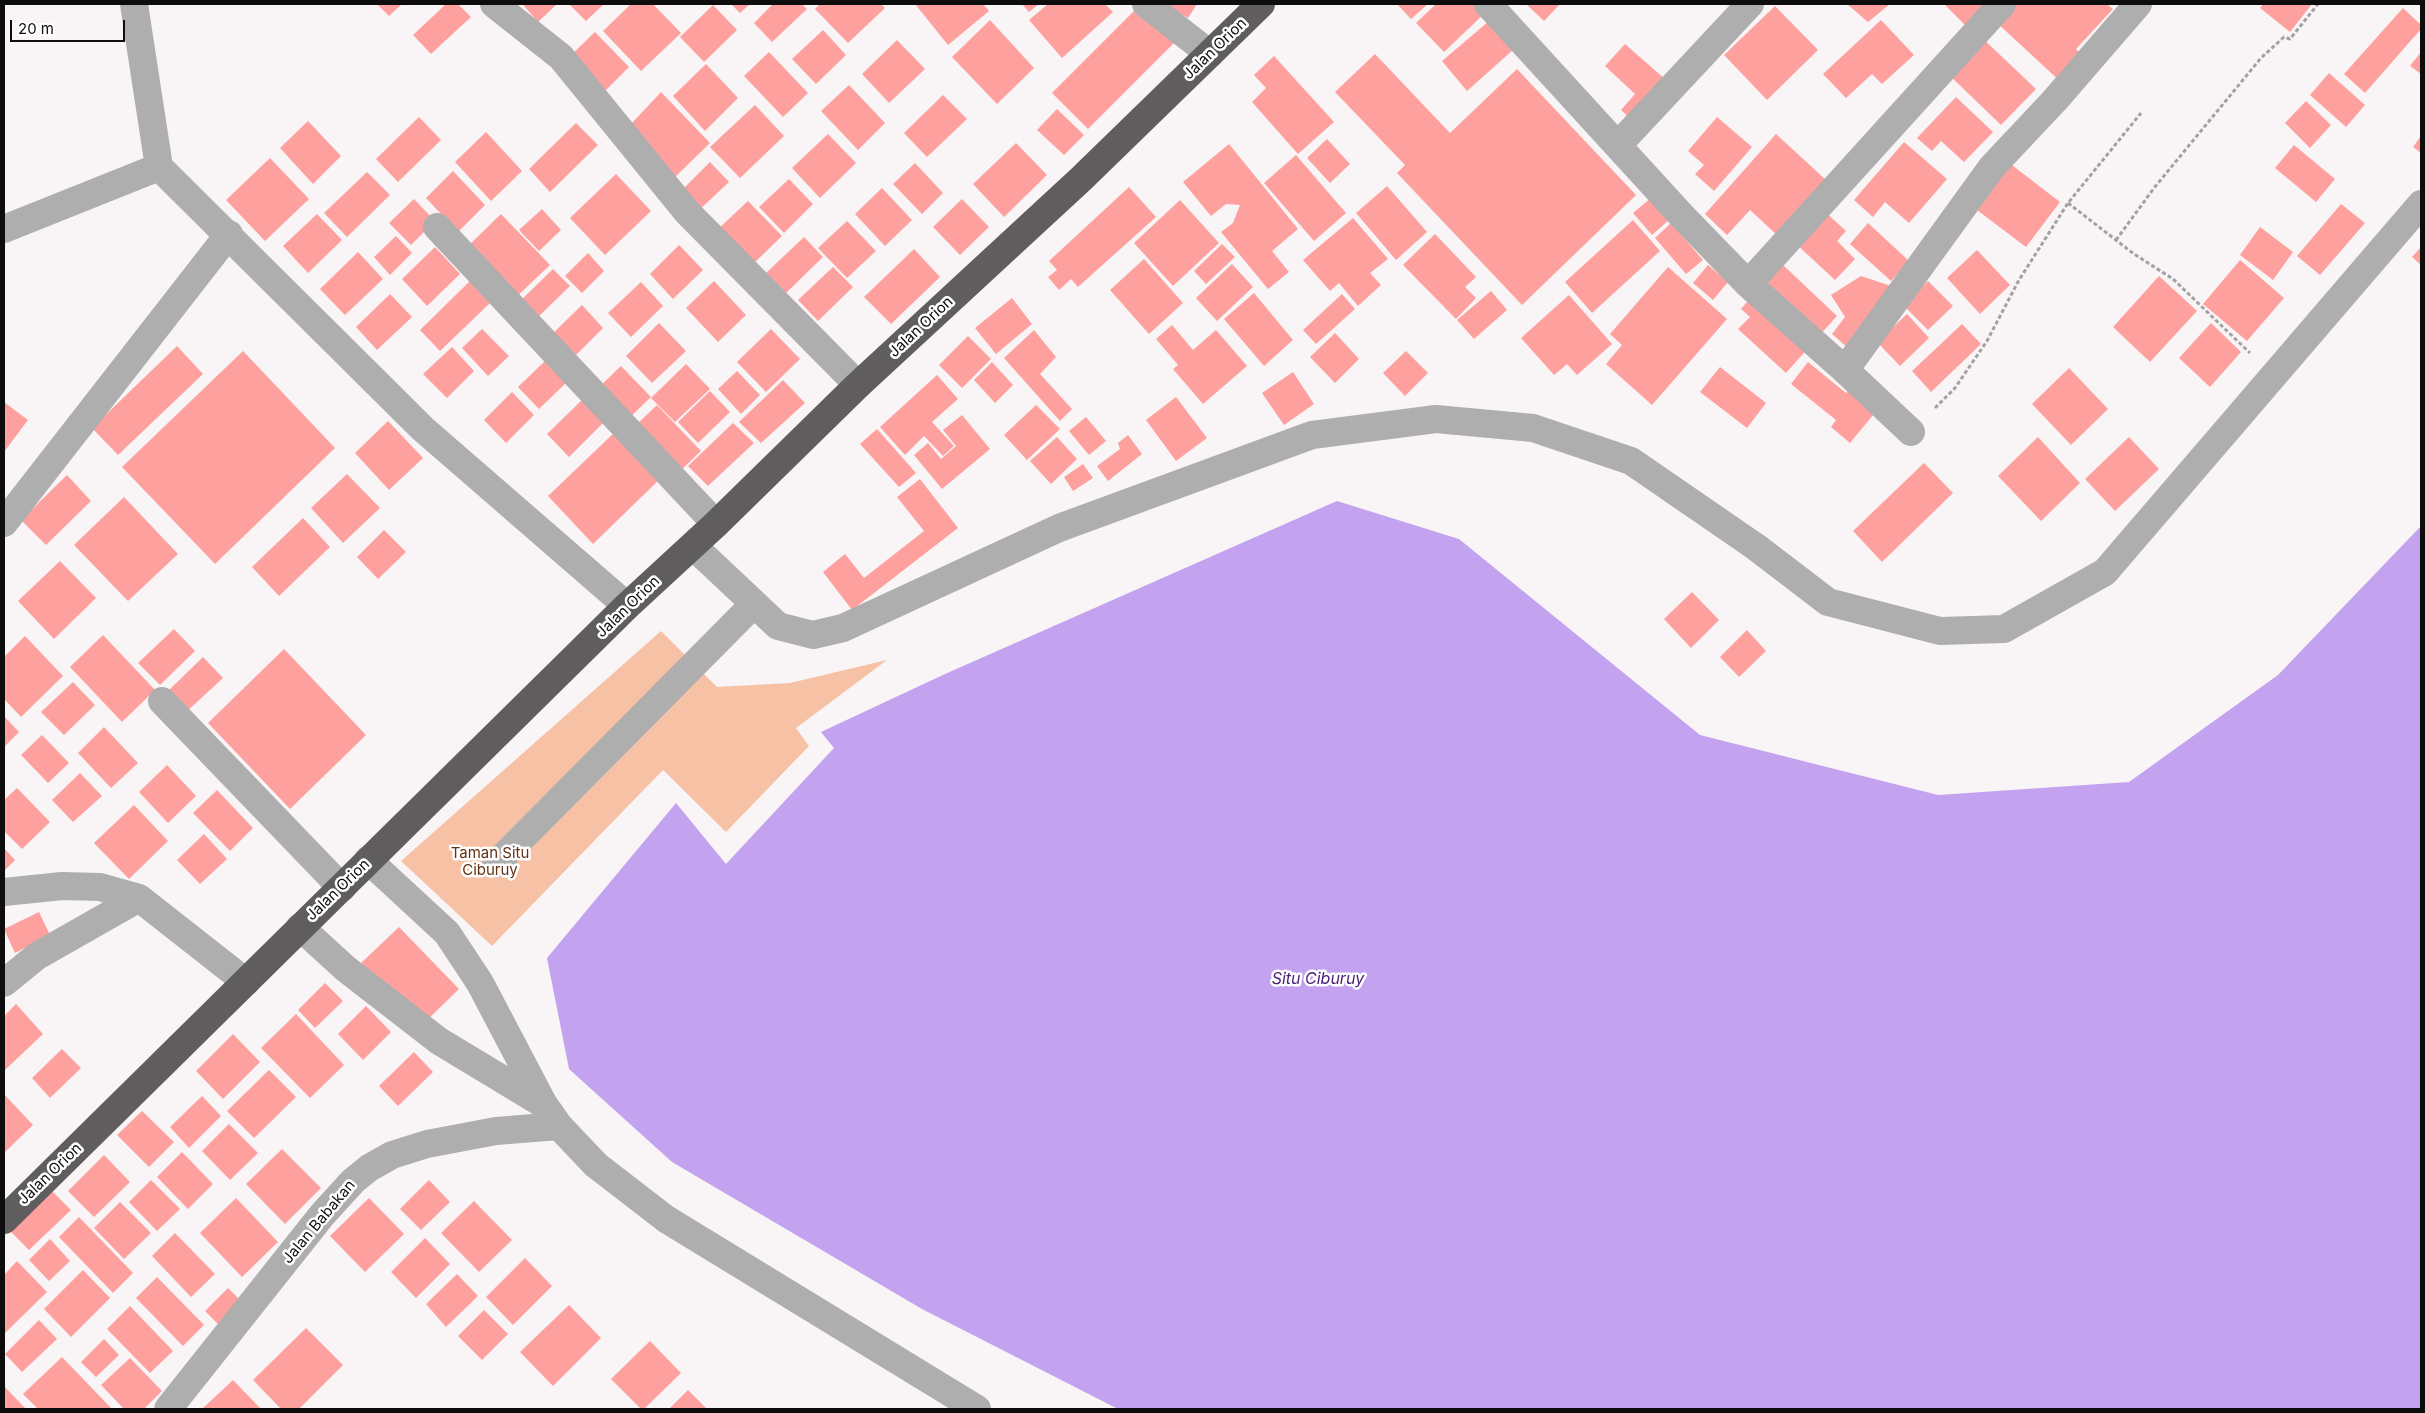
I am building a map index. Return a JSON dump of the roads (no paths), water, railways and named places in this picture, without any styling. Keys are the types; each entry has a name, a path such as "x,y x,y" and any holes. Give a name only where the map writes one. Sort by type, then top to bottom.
{"highway":[{"name":"Jalan Orion","path":"4,1220 627,606 716,524 858,385 1081,178 1261,4"}],"street":[{"path":"134,4 159,167 229,234 423,429 627,606"},
{"path":"494,4 561,57 687,212 858,385"},
{"path":"1146,4 1210,54"},
{"path":"1488,4 1748,284 1845,370 1911,432"},
{"path":"1618,145 1750,4"},
{"path":"1748,284 2002,4"},
{"path":"1845,370 1992,167 2055,100 2138,4"},
{"path":"4,229 159,167"},
{"path":"693,546 778,626 813,635 843,628 1059,528 1312,435 1436,419 1533,428 1631,461 1756,547 1828,602 1940,631 2004,629 2105,572 2421,204"},
{"path":"437,227 716,524"},
{"path":"4,523 229,234"},
{"path":"496,864 754,604"},
{"path":"162,701 342,888"},
{"path":"368,860 447,932 464,956 543,1103 559,1126 596,1165 666,1219 977,1409"},
{"path":"4,892 62,886 100,886 139,898 246,982"},
{"path":"4,983 37,956 139,898"},
{"path":"300,927 346,970 439,1041 543,1103"},
{"name":"Jalan Babakan","path":"168,1409 322,1215 353,1181 369,1168 392,1155 427,1144 496,1131 559,1126"}],"water":[{"name":"Situ Ciburuy","path":"1337,501 1459,539 1700,735 1938,795 2129,782 2278,675 2421,526 2421,1409 1118,1409 922,1309 672,1162 569,1069 547,958 676,803 726,864 834,748 821,732 945,674"}],"park label":[{"name":"Taman Situ Ciburuy","path":"490,862"}]}
